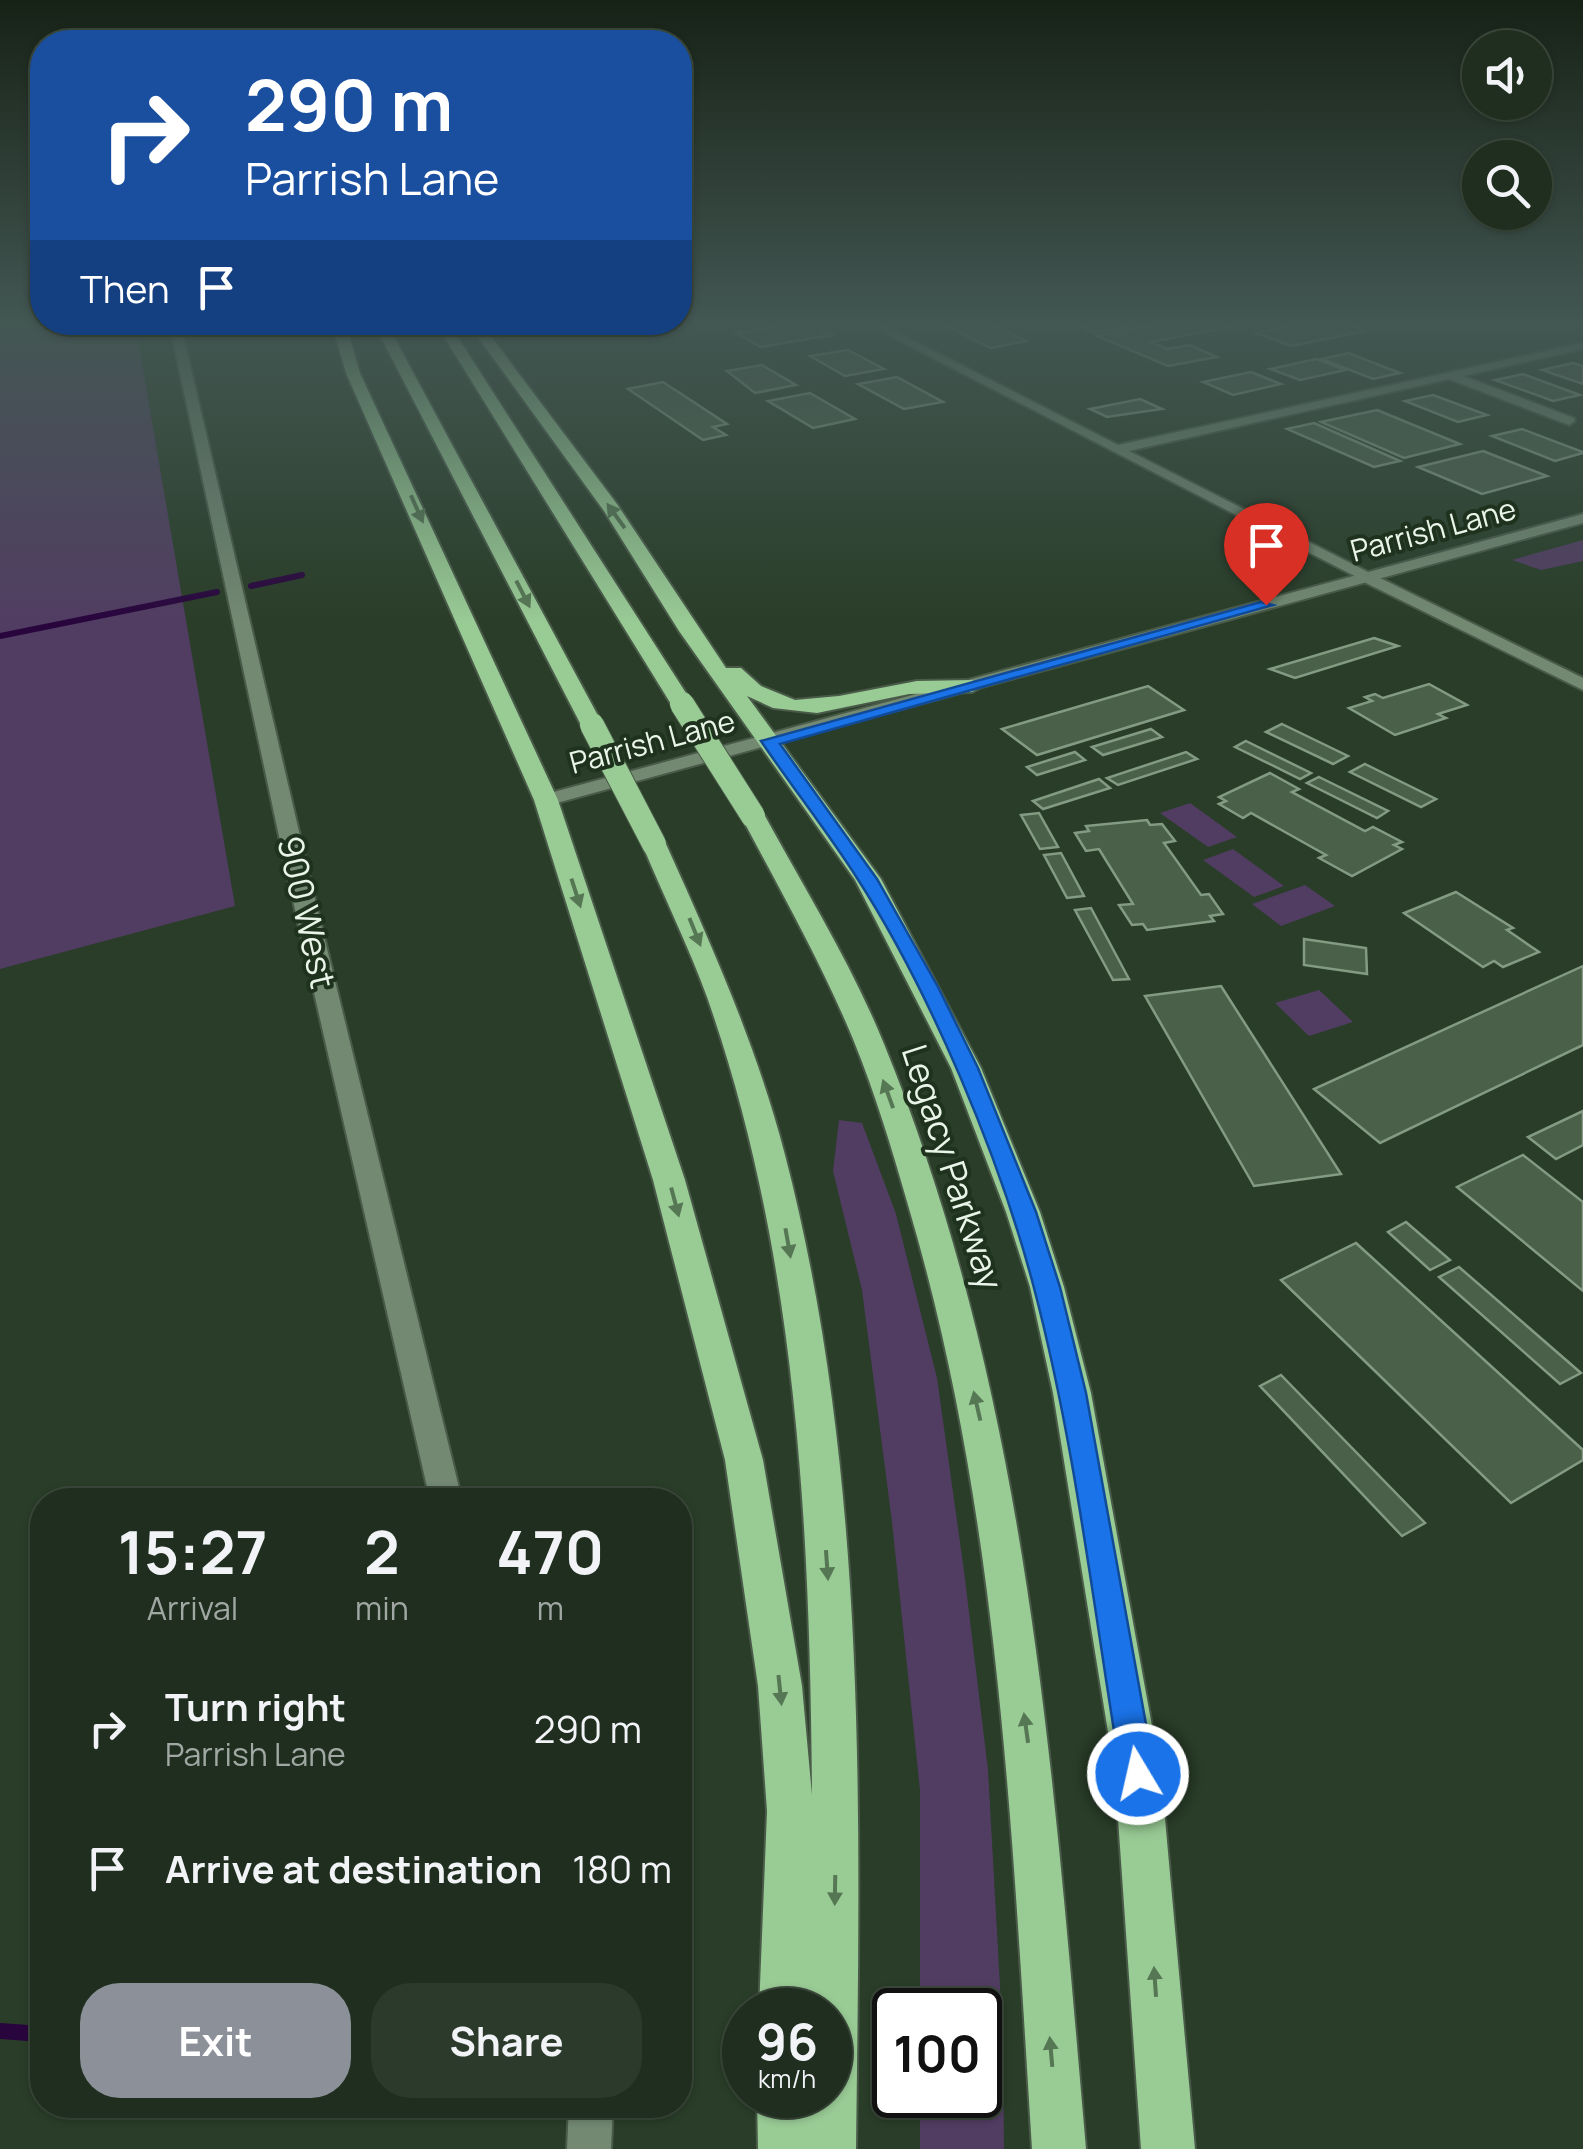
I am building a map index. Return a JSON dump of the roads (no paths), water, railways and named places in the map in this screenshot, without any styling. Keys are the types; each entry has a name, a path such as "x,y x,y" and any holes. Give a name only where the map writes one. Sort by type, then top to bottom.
{"highway":[{"path":"375,422 546,800 669,1180 744,1460 780,1686 788,1793 784,1988"},
{"path":"432,422 683,902 746,1063 787,1236 818,1437 832,1638 836,1868 829,2149"},
{"name":"Legacy Parkway","path":"504,422 753,816 832,962 869,1042 909,1153 947,1277 982,1425 1028,1748 1058,2149"},
{"path":"546,422 746,688 770,701 816,707 908,688 972,686"},
{"path":"652,568 689,631 868,879 966,1068 1023,1212 1047,1287 1072,1393 1138,1774 1168,2149"},
{"path":"738,698 762,710 802,717 891,708"},
{"path":"783,2118 784,2149"}],"street":[{"name":"900 West","path":"197,422 443,1488"},
{"path":"1065,422 1583,686"},
{"path":"1118,449 1237,422"},
{"name":"Parrish Lane","path":"546,800 1583,518"},
{"path":"589,2149 590,2118"}],"waterway":[{"path":"251,586 302,575"},
{"path":"0,636 217,592"},
{"path":"0,2031 30,2033"}]}
